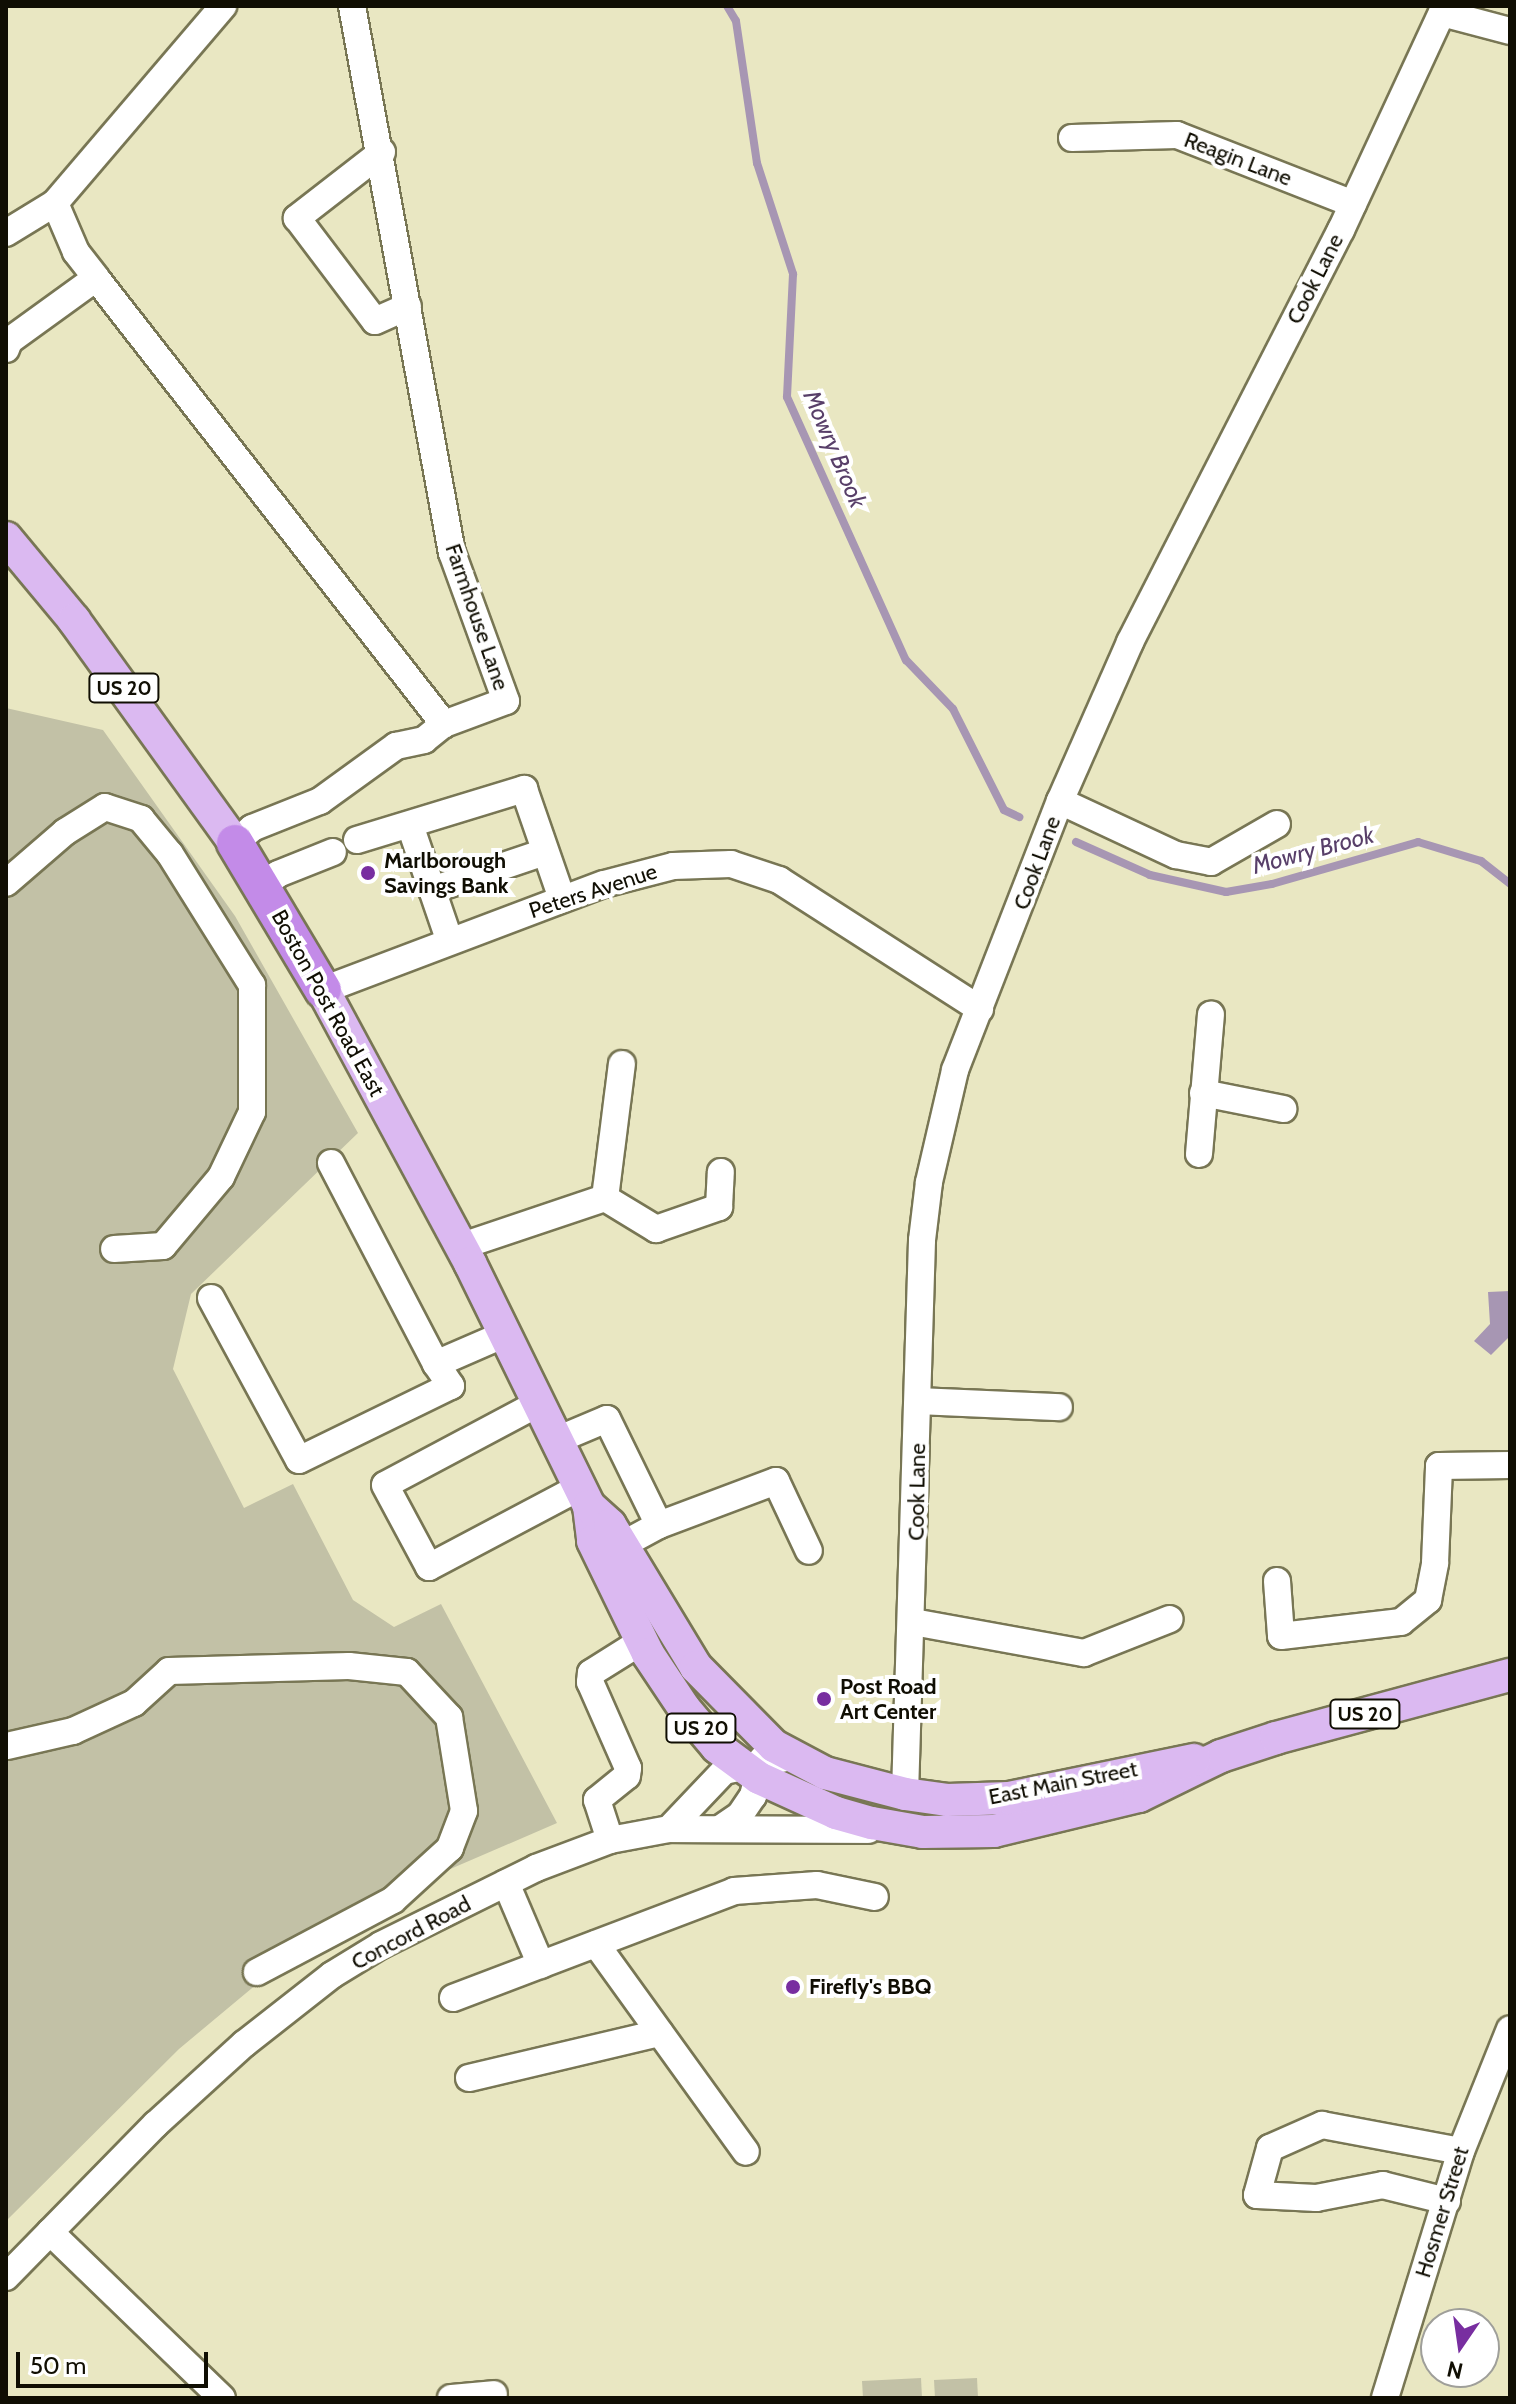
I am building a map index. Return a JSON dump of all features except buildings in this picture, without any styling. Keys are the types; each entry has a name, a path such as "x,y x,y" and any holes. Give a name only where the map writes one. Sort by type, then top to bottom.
{"highway":[{"name":"Boston Post Road East","path":"235,843 323,990"}],"main road":[{"name":"Boston Post Road East","path":"6,538 74,620 235,843"},
{"name":"Boston Post Road East","path":"323,990 462,1246 584,1496 622,1545 696,1667 755,1729 764,1766 836,1813 923,1832"},
{"name":"Boston Post Road East","path":"584,1496 593,1541 642,1641 684,1708 717,1747 764,1766 905,1794"},
{"name":"East Main Street","path":"905,1794 947,1800 1009,1798 1134,1769 1221,1756 1510,1675"},
{"name":"East Main Street","path":"923,1832 1039,1823 1139,1796 1221,1756"}],"street":[{"path":"6,233 55,203 223,6"},
{"name":"Farmhouse Lane","path":"352,6 382,152 452,553 506,701 444,724"},
{"path":"1444,10 1510,31"},
{"name":"Cook Lane","path":"905,1794 929,1182 955,1070 1060,801 1155,590 1353,204 1444,10"},
{"name":"Reagin Lane","path":"1072,138 1177,135 1353,204"},
{"path":"382,152 297,218 375,321 408,306"},
{"path":"55,203 76,252 444,724 424,740 396,746 320,801 252,828 235,843"},
{"path":"7,343 96,278"},
{"path":"357,840 395,827 411,828 524,789 562,899"},
{"path":"1060,801 1176,855 1211,862 1277,824"},
{"path":"6,883 65,832 105,807 141,819 170,854 252,985 256,1055 252,1112 221,1177 163,1246 114,1249"},
{"path":"411,828 449,939"},
{"path":"261,887 278,874 333,852"},
{"path":"432,890 545,852"},
{"name":"Peters Avenue","path":"323,990 449,939 562,899 673,866 731,864 779,880 980,1009"},
{"path":"1199,1154 1211,1015"},
{"path":"605,1198 622,1064"},
{"path":"1203,1093 1283,1109"},
{"path":"211,1298 299,1460 451,1386 436,1364 331,1163"},
{"path":"462,1246 605,1198 656,1229 719,1207 721,1172"},
{"path":"436,1364 505,1334"},
{"path":"919,1401 1059,1407"},
{"path":"539,1403 385,1485 429,1567 584,1496"},
{"path":"557,1440 607,1419 659,1525"},
{"path":"1277,1581 1281,1636 1401,1622 1428,1600 1435,1563 1439,1466 1510,1465"},
{"path":"622,1545 659,1525 776,1481 809,1551"},
{"path":"913,1622 1084,1653 1170,1619"},
{"path":"610,1840 597,1800 627,1776 628,1768 590,1682 591,1673 642,1641"},
{"path":"7,1746 73,1731 134,1703 169,1671 349,1666 407,1672 449,1717 464,1811 450,1848 393,1900 257,1972"},
{"path":"1463,1687 1510,1687"},
{"path":"721,1828 740,1815 764,1766"},
{"path":"669,1829 724,1771 764,1766"},
{"name":"Concord Road","path":"6,2277 156,2124 282,2013 381,1945 506,1883 610,1840 669,1829 923,1832"},
{"path":"506,1883 541,1965"},
{"path":"453,1998 734,1891 817,1885 875,1897"},
{"path":"596,1944 746,2152"},
{"name":"Hosmer Street","path":"1385,2398 1461,2151 1510,2031"},
{"path":"469,2078 660,2033"},
{"path":"1447,2201 1383,2185 1356,2194 1316,2198 1257,2195 1270,2148 1322,2125 1461,2151"},
{"path":"50,2232 222,2398"},
{"path":"451,2398 494,2394"}],"green space":[{"path":"6,708 103,730 235,916 358,1133 191,1294 173,1369 244,1508 293,1484 353,1600 394,1627 441,1604 557,1823 404,1889 264,1978 179,2049 6,2221"},
{"path":"921,2378 922,2398 863,2398 862,2381"},
{"path":"977,2378 978,2398 935,2398 934,2380"}],"shaded area":[{"path":"1510,1291 1510,1336 1491,1355 1474,1341 1490,1324 1488,1292"}],"waterway":[{"name":"Mowry Brook","path":"727,6 736,21 757,163 793,274 787,397 906,660 953,709 1004,810 1019,817"},
{"name":"Mowry Brook","path":"1076,842 1150,875 1226,892 1272,884 1418,842 1481,861 1510,884"}],"place":[{"name":"Marlborough Savings Bank","path":"368,873"},
{"name":"Post Road Art Center","path":"824,1699"},
{"name":"Firefly's BBQ","path":"793,1987"}]}
